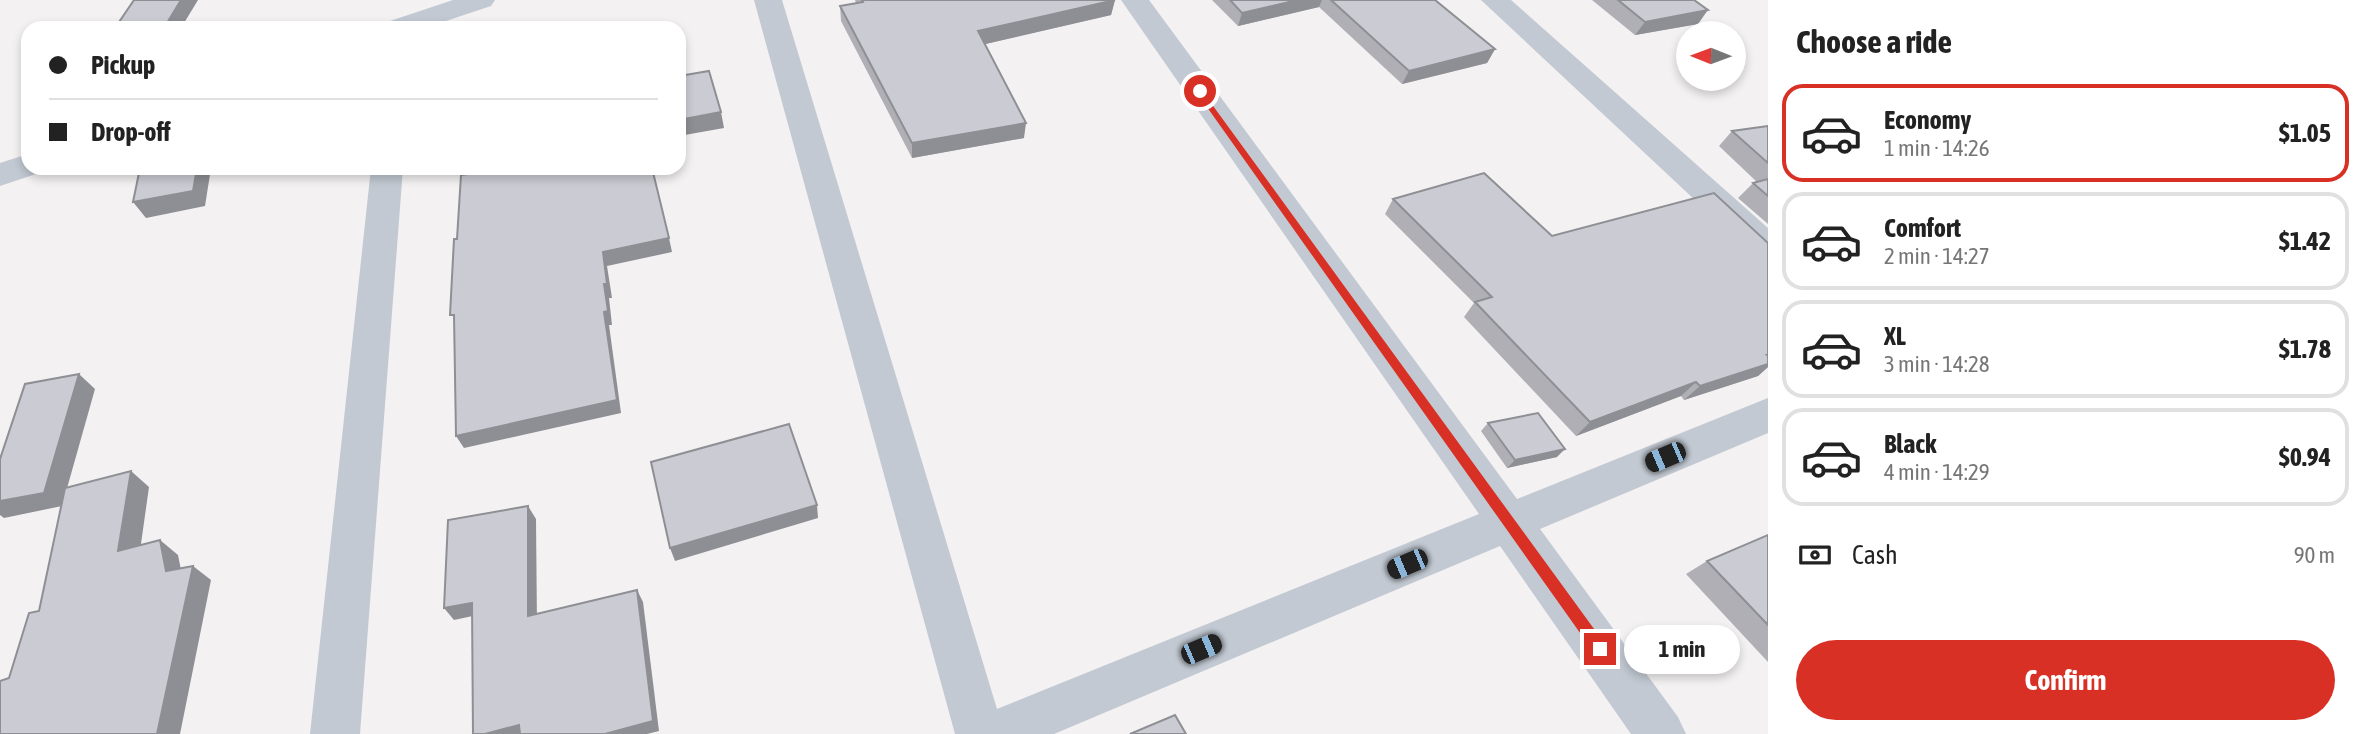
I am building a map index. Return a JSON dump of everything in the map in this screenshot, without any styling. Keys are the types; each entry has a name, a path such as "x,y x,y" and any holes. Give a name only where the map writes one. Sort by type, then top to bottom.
{"street":[{"path":"418,21 481,0"},
{"path":"768,0 980,734"},
{"path":"1135,0 1661,734"},
{"path":"1495,0 1768,248"},
{"path":"0,175 21,168"},
{"path":"335,734 386,175"},
{"path":"995,734 1768,415"}],"building":[{"path":"134,0 181,0 168,21 120,21"},
{"path":"862,0 1115,0 978,31 1026,123 912,143 840,6 863,2"},
{"path":"1230,0 1298,0 1242,13"},
{"path":"1331,0 1435,0 1495,49 1409,71"},
{"path":"1618,0 1694,0 1708,10 1645,22"},
{"path":"709,71 721,112 686,119 686,75"},
{"path":"1768,126 1768,163 1732,131"},
{"path":"1484,173 1552,236 1714,193 1768,243 1768,364 1700,386 1696,382 1590,422 1475,302 1492,297 1393,199"},
{"path":"139,175 196,175 193,191 133,202"},
{"path":"461,175 654,175 669,238 603,252 608,311 604,312 617,400 456,436 454,315 450,315 454,239 457,239"},
{"path":"1768,179 1768,196 1753,183"},
{"path":"79,374 44,493 0,501 0,459 25,384"},
{"path":"1538,413 1565,449 1515,460 1488,423"},
{"path":"789,424 817,505 670,548 651,462"},
{"path":"131,471 118,551 160,540 166,571 193,566 157,734 0,734 0,681 9,678 29,613 39,611 65,488"},
{"path":"528,506 528,616 637,590 653,721 605,734 520,734 519,725 485,734 473,734 472,603 444,608 448,520"},
{"path":"1768,535 1768,625 1707,561"},
{"path":"1175,715 1186,734 1130,734"}],"route":[{"path":"1200,91 1600,649"}]}
